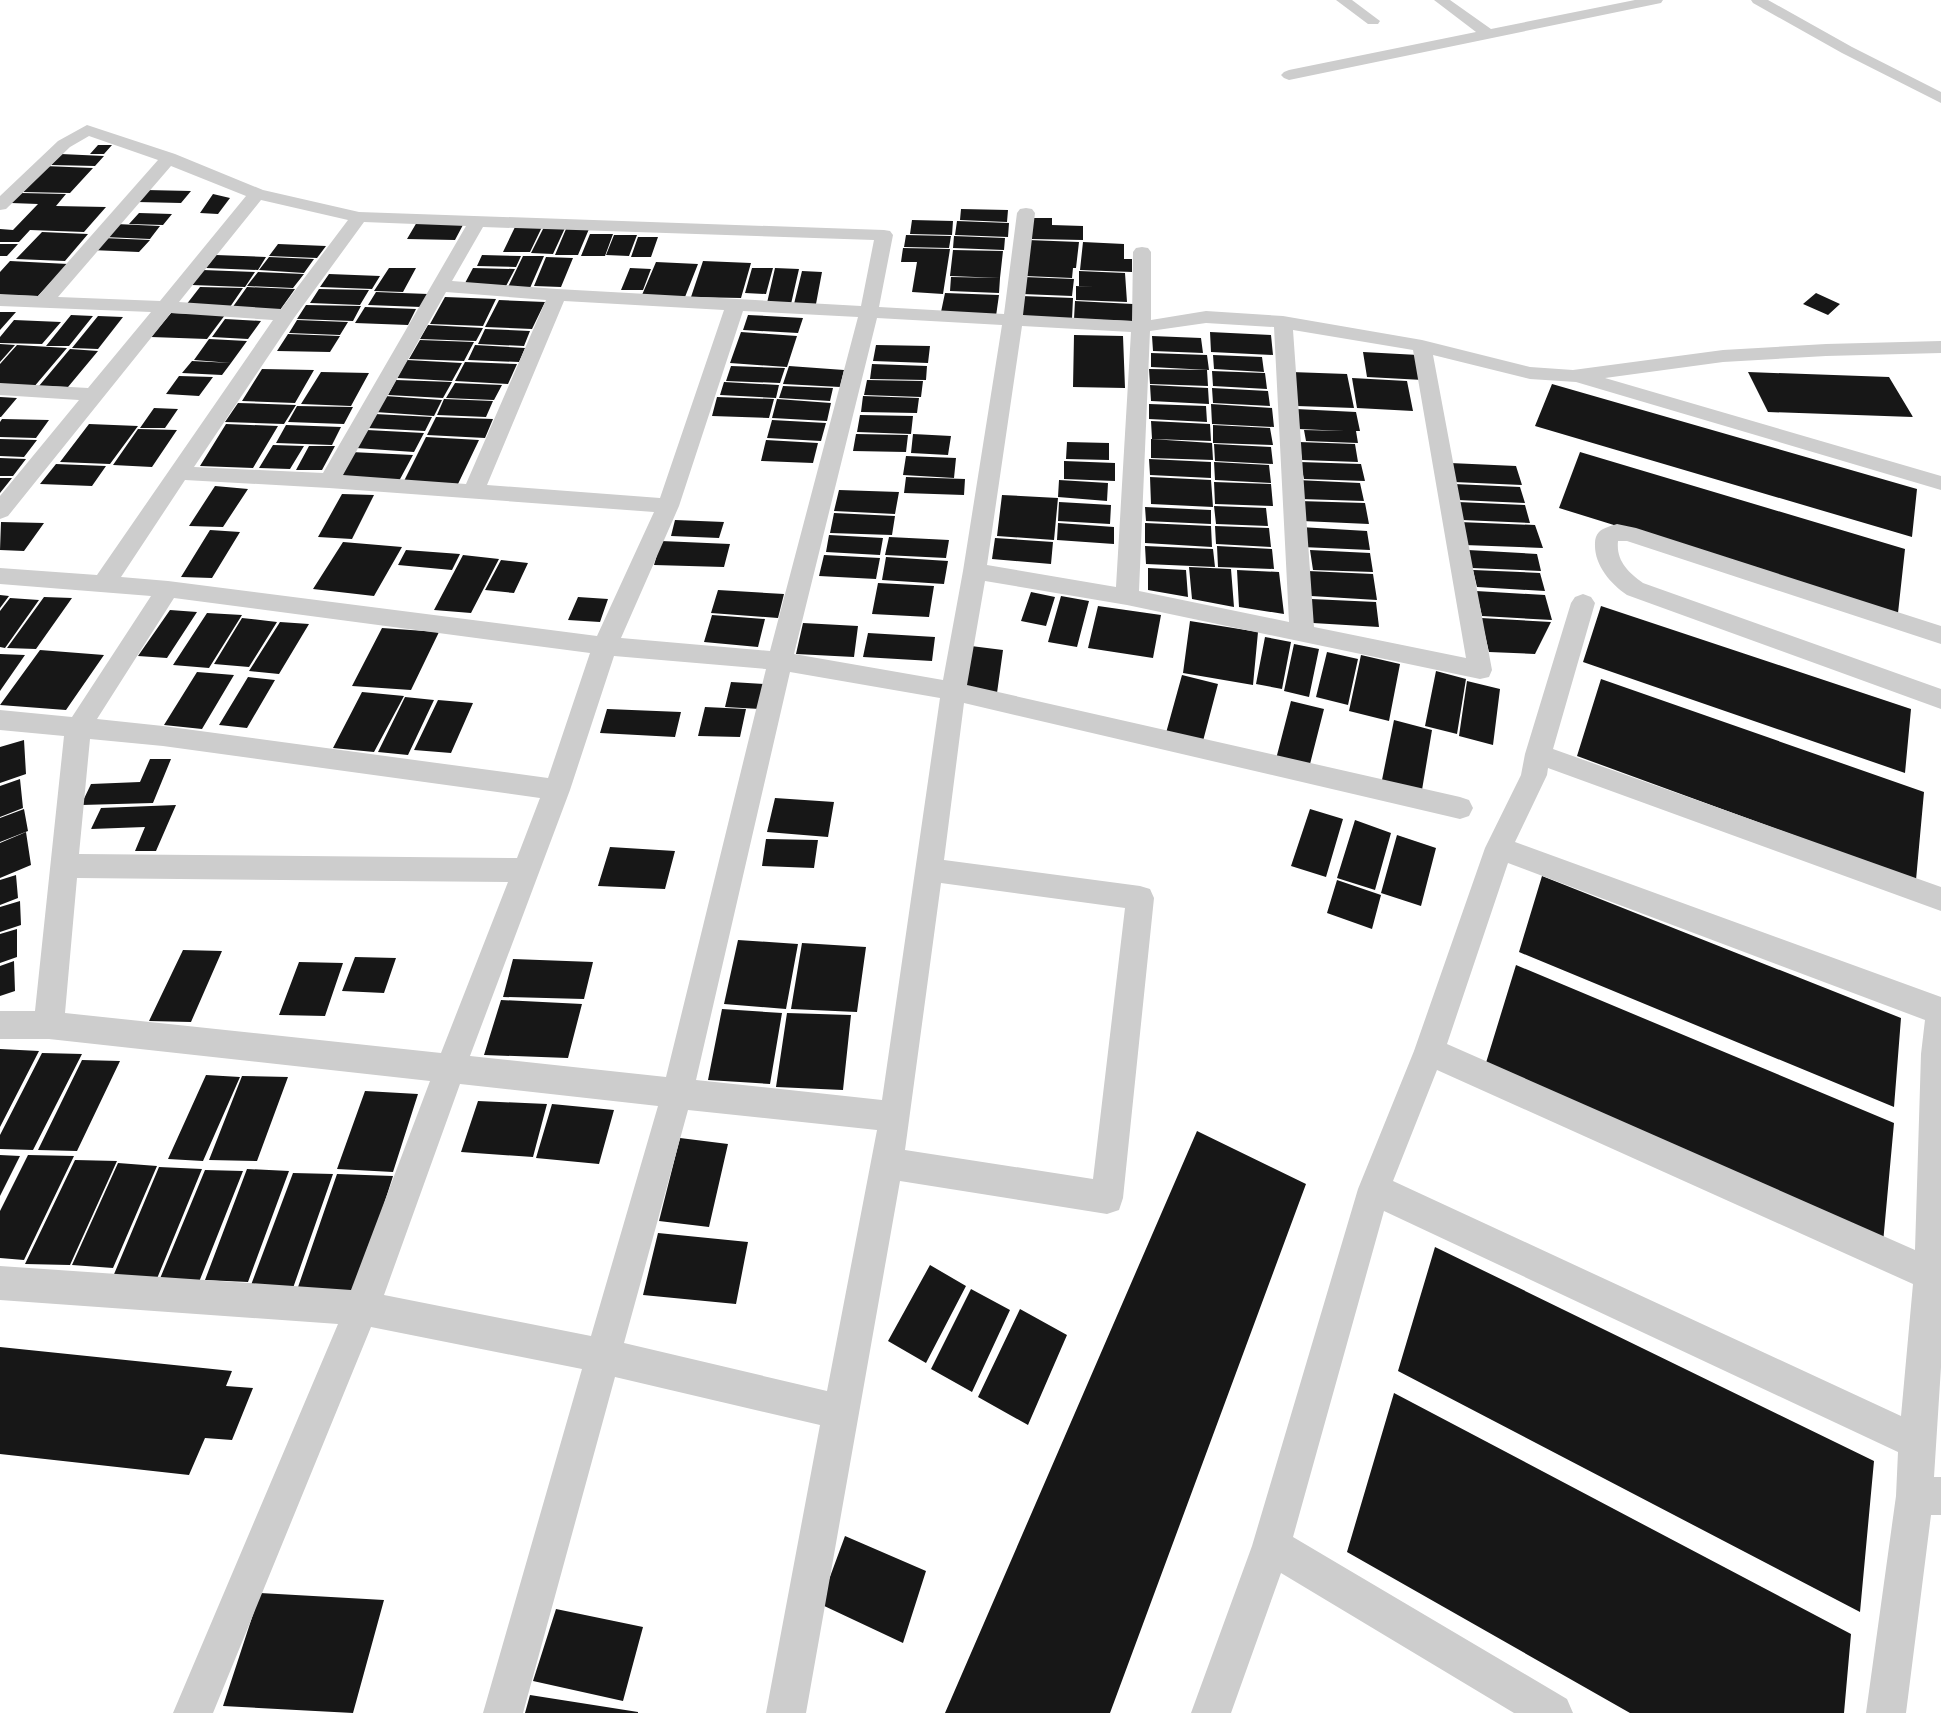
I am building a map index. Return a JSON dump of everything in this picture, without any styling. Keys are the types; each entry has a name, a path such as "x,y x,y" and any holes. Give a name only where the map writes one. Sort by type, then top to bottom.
{"street":[{"path":"1343,0 1372,21"},
{"path":"1441,0 1489,35"},
{"path":"1289,75 1656,0"},
{"path":"1758,0 1847,50 1941,98"},
{"path":"1559,4 1580,17"},
{"path":"0,205 64,144 87,130 169,158 257,194 359,217 884,235 869,312 780,661 677,1094 503,1713"},
{"path":"43,302 169,158"},
{"path":"0,511 257,194"},
{"path":"786,1713 895,1117 953,691 975,572 1013,319 1026,213"},
{"path":"103,585 286,315 359,217"},
{"path":"329,481 478,220"},
{"path":"1127,597 1141,327 1142,252"},
{"path":"442,286 556,295 1141,327 1206,317 1283,322 1422,346 1530,374 1573,376 1723,356 1826,350 1941,347"},
{"path":"474,491 556,295"},
{"path":"0,300 166,307 286,315"},
{"path":"193,1713 362,1308 450,1068 557,790 605,646 668,506 735,305"},
{"path":"1283,322 1302,634"},
{"path":"975,572 1127,597 1480,670 1422,346"},
{"path":"1573,376 1941,483"},
{"path":"0,388 94,395"},
{"path":"180,473 329,481 668,506"},
{"path":"1941,635 1628,533 1616,532 1607,537 1605,547 1609,562 1620,579 1635,589 1941,699"},
{"path":"0,576 168,589 605,646 780,661 953,691 1460,808"},
{"path":"49,1025 78,728 168,589"},
{"path":"1211,1713 1271,1546 1374,1189 1429,1051 1499,848 1534,775 1538,754 1583,603"},
{"path":"0,720 163,736 557,790"},
{"path":"1538,754 1941,899"},
{"path":"1499,848 1941,1011 1931,1275 1918,1442 1928,1496 1886,1713"},
{"path":"65,866 526,870"},
{"path":"886,1163 1107,1198 1140,898 929,870"},
{"path":"0,1025 49,1025 895,1117"},
{"path":"1429,1051 1931,1275"},
{"path":"1374,1189 1918,1442"},
{"path":"0,1283 362,1308 604,1356 842,1412"},
{"path":"1271,1546 1553,1713"}],"building":[{"path":"98,145 112,145 104,154 90,154"},
{"path":"61,154 104,156 95,166 51,165"},
{"path":"45,166 93,168 70,193 23,192"},
{"path":"146,190 191,191 181,203 137,202"},
{"path":"21,193 66,194 56,206 106,207 84,232 30,230 19,242 0,242 0,229 13,230 38,204 11,203"},
{"path":"213,194 230,198 218,214 200,213"},
{"path":"961,209 1008,210 1007,222 960,220"},
{"path":"139,213 172,214 163,225 129,224"},
{"path":"1032,218 1052,218 1052,225 1083,226 1083,240 1031,239"},
{"path":"912,220 953,221 952,235 910,234"},
{"path":"957,221 1009,223 1008,237 955,235"},
{"path":"417,222 464,223 455,240 407,239"},
{"path":"116,224 160,226 150,239 104,237"},
{"path":"515,227 542,227 530,252 503,252"},
{"path":"544,227 565,228 553,254 531,253"},
{"path":"566,229 589,229 578,255 555,255"},
{"path":"42,232 88,234 65,261 16,259"},
{"path":"590,234 613,234 605,256 581,256"},
{"path":"614,235 637,235 629,256 606,255"},
{"path":"906,235 951,236 949,248 904,247"},
{"path":"954,236 1005,238 1004,250 953,248"},
{"path":"638,237 658,237 651,257 631,257"},
{"path":"103,238 150,240 139,252 91,250"},
{"path":"1028,240 1079,242 1076,268 1073,268 1072,278 1025,276"},
{"path":"1083,242 1124,244 1124,259 1132,259 1132,272 1080,270"},
{"path":"0,244 18,244 7,256 0,256"},
{"path":"278,244 326,246 317,258 269,256"},
{"path":"903,248 950,249 943,294 912,292 917,262 901,262"},
{"path":"953,250 1003,251 1000,278 950,276"},
{"path":"216,255 266,257 258,270 206,268"},
{"path":"482,255 521,256 516,267 477,266"},
{"path":"523,256 544,256 530,288 508,287"},
{"path":"269,257 314,259 304,273 259,270"},
{"path":"546,257 573,258 561,287 534,286"},
{"path":"10,261 68,264 38,296 0,295 0,272"},
{"path":"703,261 751,263 741,298 691,297"},
{"path":"656,262 698,264 685,297 642,295"},
{"path":"389,268 416,268 403,292 374,291"},
{"path":"473,268 515,269 506,286 464,285"},
{"path":"630,268 651,269 643,290 621,290"},
{"path":"752,268 773,268 766,294 745,293"},
{"path":"775,268 799,269 791,304 767,303"},
{"path":"203,270 255,272 245,287 192,285"},
{"path":"802,271 822,272 816,304 794,304"},
{"path":"1079,271 1125,273 1127,302 1076,300 1076,286 1095,287 1079,286"},
{"path":"258,272 304,274 293,288 247,286"},
{"path":"329,274 380,276 372,289 320,287"},
{"path":"951,277 1000,278 999,293 950,291"},
{"path":"1024,277 1074,279 1072,296 1022,294"},
{"path":"200,287 243,288 230,307 186,305"},
{"path":"247,287 295,289 280,310 232,308"},
{"path":"319,289 369,290 360,305 310,303"},
{"path":"376,292 428,294 421,307 368,305"},
{"path":"945,293 999,295 996,316 941,312"},
{"path":"1816,293 1840,304 1828,315 1803,304"},
{"path":"1022,296 1073,298 1072,319 1020,316"},
{"path":"445,297 496,299 483,326 430,324"},
{"path":"499,300 545,302 532,329 485,327"},
{"path":"1075,301 1133,304 1133,321 1074,319"},
{"path":"306,305 361,306 353,321 297,319"},
{"path":"365,307 416,309 408,325 355,323"},
{"path":"0,312 16,312 0,330"},
{"path":"171,313 225,315 207,339 151,337"},
{"path":"71,315 93,316 69,346 46,346"},
{"path":"748,315 803,318 798,333 743,330"},
{"path":"98,316 123,317 98,349 72,348"},
{"path":"225,319 261,321 248,339 212,337"},
{"path":"14,320 61,322 42,344 0,343 0,337"},
{"path":"297,320 348,322 340,335 289,333"},
{"path":"428,325 483,328 476,341 420,339"},
{"path":"485,329 530,331 524,346 478,344"},
{"path":"741,332 797,336 787,367 730,363"},
{"path":"1210,332 1271,335 1273,355 1211,352"},
{"path":"288,334 340,336 330,352 277,351"},
{"path":"1074,335 1123,336 1125,388 1073,387"},
{"path":"1152,336 1201,338 1203,353 1153,351"},
{"path":"209,339 247,341 231,363 194,360"},
{"path":"420,340 474,342 464,361 409,359"},
{"path":"0,344 15,345 0,362"},
{"path":"17,345 67,348 33,388 0,386 0,364"},
{"path":"475,345 525,348 519,362 468,360"},
{"path":"876,345 930,346 928,363 873,361"},
{"path":"70,349 98,351 68,387 39,386"},
{"path":"1363,352 1418,355 1423,380 1367,377"},
{"path":"1151,353 1207,355 1209,370 1151,367"},
{"path":"1213,355 1262,357 1264,372 1214,369"},
{"path":"407,360 462,363 452,381 397,378"},
{"path":"192,361 231,363 222,375 182,373"},
{"path":"465,362 517,364 508,384 455,381"},
{"path":"872,364 927,366 926,380 870,379"},
{"path":"731,366 785,368 780,383 726,381"},
{"path":"789,366 844,370 840,387 783,384"},
{"path":"262,369 314,370 295,403 242,401"},
{"path":"1149,369 1207,370 1208,386 1150,384"},
{"path":"1212,371 1265,373 1267,389 1213,386"},
{"path":"321,372 369,373 351,406 301,404"},
{"path":"1291,372 1347,374 1354,408 1297,406"},
{"path":"1748,372 1889,377 1913,417 1768,412"},
{"path":"179,376 213,377 199,396 166,394"},
{"path":"1352,378 1407,381 1413,411 1357,408"},
{"path":"396,380 452,382 443,398 388,395"},
{"path":"867,380 923,381 921,397 864,395"},
{"path":"724,382 779,385 776,398 720,395"},
{"path":"455,383 502,385 494,400 446,398"},
{"path":"1552,384 1917,489 1912,537 1535,426"},
{"path":"1150,385 1208,388 1209,404 1151,401"},
{"path":"783,386 833,388 830,401 779,398"},
{"path":"1212,388 1268,391 1270,406 1213,403"},
{"path":"385,396 442,400 434,416 375,412"},
{"path":"863,396 919,398 917,413 861,412"},
{"path":"0,397 17,398 1,417 0,417"},
{"path":"717,397 774,399 769,418 712,416"},
{"path":"444,399 493,401 486,417 437,415"},
{"path":"777,399 831,403 827,421 772,418"},
{"path":"238,403 296,405 284,424 225,422"},
{"path":"1149,404 1206,406 1207,422 1149,419"},
{"path":"1211,404 1272,408 1274,427 1212,424"},
{"path":"297,406 353,407 344,424 288,422"},
{"path":"154,408 178,409 165,428 140,428"},
{"path":"1296,409 1356,412 1360,431 1356,431 1358,443 1306,441 1304,430 1345,431 1299,429"},
{"path":"375,414 432,417 425,431 367,428"},
{"path":"860,415 913,416 911,434 857,432"},
{"path":"436,417 493,419 485,438 427,435"},
{"path":"2,419 49,420 36,438 0,437 0,422"},
{"path":"772,420 826,423 821,441 767,438"},
{"path":"1151,421 1210,424 1211,441 1152,439"},
{"path":"89,424 138,426 110,464 60,462"},
{"path":"226,424 278,426 253,468 200,466"},
{"path":"286,425 341,427 332,445 276,443"},
{"path":"1213,425 1270,428 1273,445 1213,443"},
{"path":"138,429 177,430 152,467 113,465"},
{"path":"367,430 424,433 414,452 356,448"},
{"path":"856,434 908,435 906,452 853,451"},
{"path":"913,434 951,436 948,455 911,453"},
{"path":"426,437 479,440 458,484 404,481"},
{"path":"0,439 37,440 24,457 0,456"},
{"path":"1151,439 1212,443 1213,460 1151,458"},
{"path":"766,440 818,443 813,463 761,461"},
{"path":"1067,442 1109,443 1109,460 1066,459"},
{"path":"1299,442 1355,444 1358,462 1302,460"},
{"path":"1214,444 1271,447 1273,464 1215,461"},
{"path":"273,445 304,446 290,469 259,468"},
{"path":"309,446 335,446 322,470 296,470"},
{"path":"351,452 413,455 399,481 335,477"},
{"path":"1580,452 1905,549 1898,613 1559,508"},
{"path":"906,456 956,458 954,478 903,475"},
{"path":"0,458 26,459 13,476 0,476"},
{"path":"1149,459 1211,462 1211,478 1150,475"},
{"path":"1064,461 1115,463 1115,481 1064,479"},
{"path":"1214,462 1269,465 1271,483 1215,480"},
{"path":"1300,462 1361,464 1365,481 1304,479"},
{"path":"1450,463 1516,466 1522,485 1454,482"},
{"path":"56,464 106,466 92,486 40,484"},
{"path":"906,477 965,479 964,495 904,493"},
{"path":"1150,477 1211,480 1213,507 1151,504"},
{"path":"0,478 12,478 0,493"},
{"path":"1059,480 1108,483 1107,501 1058,497"},
{"path":"1297,480 1360,483 1364,501 1300,499"},
{"path":"1214,482 1271,484 1273,506 1215,504"},
{"path":"1454,484 1520,487 1525,503 1458,500"},
{"path":"215,486 248,489 223,527 189,526"},
{"path":"839,490 899,492 895,514 834,511"},
{"path":"342,494 374,495 352,539 318,537"},
{"path":"1002,495 1058,498 1054,540 997,536"},
{"path":"1299,501 1365,503 1369,524 1302,521"},
{"path":"1059,502 1111,505 1110,524 1058,521"},
{"path":"1458,502 1525,505 1530,523 1462,520"},
{"path":"1214,506 1266,508 1268,526 1216,524"},
{"path":"1145,507 1211,510 1211,524 1146,521"},
{"path":"834,513 895,516 892,535 830,533"},
{"path":"675,520 724,522 719,538 671,536"},
{"path":"1,522 44,523 24,551 0,550"},
{"path":"1459,522 1535,525 1543,548 1464,545"},
{"path":"1058,523 1114,527 1114,544 1057,540"},
{"path":"1145,523 1211,526 1212,547 1145,543"},
{"path":"1215,526 1269,528 1271,547 1216,544"},
{"path":"1300,527 1367,531 1370,550 1302,547"},
{"path":"210,530 240,532 212,578 181,577"},
{"path":"829,535 883,538 880,555 826,552"},
{"path":"889,537 949,540 946,558 885,555"},
{"path":"995,538 1053,542 1051,564 992,559"},
{"path":"661,541 730,544 724,567 654,565"},
{"path":"343,542 402,547 374,596 313,589"},
{"path":"1145,546 1213,549 1215,567 1146,564"},
{"path":"1217,546 1272,549 1274,569 1218,567"},
{"path":"406,550 460,554 452,570 398,565"},
{"path":"1310,550 1370,553 1373,572 1313,570"},
{"path":"1468,550 1537,554 1541,571 1472,568"},
{"path":"463,555 499,559 471,613 434,610"},
{"path":"824,555 880,558 876,579 819,576"},
{"path":"886,557 948,561 944,584 882,580"},
{"path":"501,560 528,563 514,593 485,590"},
{"path":"1189,567 1231,569 1234,607 1192,599"},
{"path":"1148,568 1186,570 1188,597 1148,590"},
{"path":"1237,570 1279,572 1284,614 1239,607"},
{"path":"1473,570 1540,573 1545,591 1477,587"},
{"path":"1308,571 1373,574 1377,600 1311,596"},
{"path":"878,583 934,586 929,617 872,614"},
{"path":"718,590 784,594 778,618 711,613"},
{"path":"1476,591 1545,595 1552,620 1482,616"},
{"path":"1031,592 1055,597 1046,626 1021,621"},
{"path":"0,595 9,596 0,608"},
{"path":"1061,596 1089,601 1077,647 1048,642"},
{"path":"44,597 72,598 36,649 7,648"},
{"path":"578,597 608,599 600,622 568,620"},
{"path":"10,598 39,600 5,648 0,647 0,611"},
{"path":"1311,599 1376,602 1379,627 1313,623"},
{"path":"1098,606 1161,615 1153,658 1088,648"},
{"path":"1601,606 1911,709 1905,773 1583,662"},
{"path":"170,610 197,612 167,658 138,656"},
{"path":"207,613 242,615 209,668 173,665"},
{"path":"712,615 765,619 758,647 704,642"},
{"path":"242,618 277,622 249,667 214,664"},
{"path":"1481,618 1551,622 1535,654 1489,652"},
{"path":"1190,621 1258,632 1253,685 1183,673"},
{"path":"280,622 309,624 279,674 249,671"},
{"path":"803,623 858,626 854,657 796,654"},
{"path":"382,628 439,632 411,690 352,686"},
{"path":"868,633 935,637 932,661 863,657"},
{"path":"1265,637 1291,642 1282,689 1256,684"},
{"path":"1294,644 1319,649 1309,697 1284,691"},
{"path":"971,646 1003,650 997,693 964,689"},
{"path":"40,650 104,655 66,710 0,705"},
{"path":"1327,652 1358,659 1348,705 1316,697"},
{"path":"0,654 25,655 0,691"},
{"path":"1361,655 1400,664 1389,721 1349,711"},
{"path":"1436,671 1466,679 1457,734 1425,726"},
{"path":"197,672 234,675 202,729 164,725"},
{"path":"1182,675 1218,684 1203,741 1166,733"},
{"path":"248,677 275,680 247,728 219,725"},
{"path":"1601,679 1924,792 1916,880 1577,756"},
{"path":"1467,681 1500,689 1493,745 1459,736"},
{"path":"731,682 765,684 760,709 725,707"},
{"path":"362,692 404,696 374,752 333,748"},
{"path":"405,697 434,700 408,755 378,752"},
{"path":"438,700 473,703 451,753 414,750"},
{"path":"1291,701 1324,709 1309,768 1276,759"},
{"path":"705,707 746,709 740,737 698,736"},
{"path":"607,709 681,712 675,737 600,733"},
{"path":"1394,720 1432,730 1422,790 1382,780"},
{"path":"24,740 26,774 0,783 0,747"},
{"path":"150,759 171,759 153,803 81,805 91,784 140,782"},
{"path":"20,779 23,808 0,817 0,786"},
{"path":"775,798 834,802 828,837 767,832"},
{"path":"176,805 156,851 135,851 145,827 91,829 101,808"},
{"path":"24,809 28,831 0,842 0,818"},
{"path":"1310,809 1343,819 1326,877 1291,866"},
{"path":"1355,820 1391,833 1375,890 1337,878"},
{"path":"26,832 31,865 0,878 0,843"},
{"path":"1397,835 1436,848 1421,906 1381,893"},
{"path":"766,839 818,840 814,868 762,866"},
{"path":"610,847 675,851 665,889 598,886"},
{"path":"16,875 18,898 0,905 0,880"},
{"path":"1542,876 1901,1018 1894,1107 1519,952"},
{"path":"1337,880 1381,895 1372,929 1327,913"},
{"path":"20,901 21,925 0,932 0,907"},
{"path":"17,929 17,957 0,963 0,934"},
{"path":"738,940 798,944 786,1009 724,1004"},
{"path":"802,943 866,947 857,1012 791,1009"},
{"path":"183,950 222,951 191,1022 149,1021"},
{"path":"355,957 396,958 384,993 342,991"},
{"path":"513,959 593,962 584,999 503,997"},
{"path":"14,961 15,991 0,996 0,966"},
{"path":"299,962 343,963 325,1016 279,1015"},
{"path":"1516,965 1894,1123 1883,1243 1485,1066"},
{"path":"501,1000 582,1004 568,1058 484,1055"},
{"path":"722,1009 782,1013 770,1084 708,1080"},
{"path":"787,1013 851,1015 843,1090 776,1087"},
{"path":"0,1049 39,1051 0,1127"},
{"path":"42,1053 82,1054 33,1150 0,1149 0,1135"},
{"path":"82,1060 120,1061 77,1151 38,1150"},
{"path":"206,1075 240,1077 203,1161 168,1159"},
{"path":"242,1076 288,1077 257,1161 209,1160"},
{"path":"365,1091 418,1094 393,1172 337,1169"},
{"path":"478,1101 547,1104 533,1157 461,1152"},
{"path":"552,1104 614,1110 599,1164 536,1158"},
{"path":"1197,1131 1306,1184 1110,1713 945,1713"},
{"path":"680,1138 728,1144 709,1227 659,1221"},
{"path":"0,1155 20,1156 0,1196"},
{"path":"28,1155 74,1156 24,1260 0,1258 0,1211"},
{"path":"75,1160 117,1161 70,1265 25,1264"},
{"path":"118,1163 157,1166 113,1268 72,1265"},
{"path":"159,1167 202,1169 156,1281 112,1279"},
{"path":"247,1169 289,1171 248,1282 205,1280"},
{"path":"205,1170 243,1171 199,1282 159,1281"},
{"path":"293,1173 333,1174 293,1288 251,1285"},
{"path":"337,1174 393,1176 356,1292 297,1290"},
{"path":"658,1233 748,1242 736,1304 643,1295"},
{"path":"1435,1247 1874,1461 1860,1612 1398,1371"},
{"path":"930,1265 966,1286 926,1363 888,1341"},
{"path":"971,1289 1010,1310 972,1392 931,1369"},
{"path":"1020,1309 1067,1335 1028,1425 978,1397"},
{"path":"0,1347 232,1371 226,1386 253,1388 232,1440 205,1438 189,1475 0,1454"},
{"path":"1394,1393 1851,1634 1844,1713 1630,1713 1347,1552"},
{"path":"845,1536 926,1571 903,1643 820,1604"},
{"path":"260,1593 384,1600 353,1713 223,1706"},
{"path":"556,1609 643,1627 623,1701 533,1681"},
{"path":"530,1695 638,1712 638,1713 525,1713"}]}
